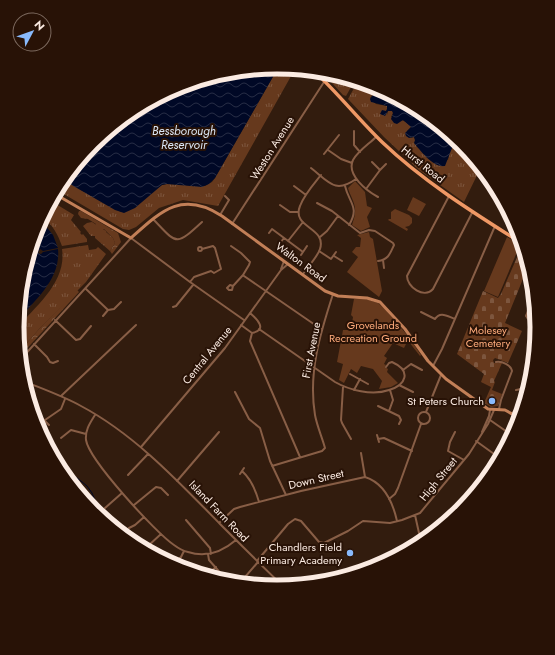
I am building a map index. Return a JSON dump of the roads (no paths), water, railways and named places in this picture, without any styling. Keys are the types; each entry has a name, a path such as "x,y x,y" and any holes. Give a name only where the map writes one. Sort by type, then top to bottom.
{"main road":[{"name":"Hurst Road","path":"322,78 376,136 415,170 449,196 515,239"},
{"path":"60,197 131,238"},
{"name":"Walton Road","path":"131,238 164,210 184,205 194,205 203,207 220,215 317,286 333,294 348,297 367,298 380,302 405,329 441,375 490,410"},
{"path":"490,410 499,409 515,417"}],"street":[{"name":"Weston Avenue","path":"232,224 325,81"},
{"path":"354,131 354,145 360,152"},
{"path":"324,154 339,136"},
{"path":"376,136 354,159 352,163 352,170 366,189 378,197"},
{"path":"328,150 341,159 352,163"},
{"path":"372,162 380,170"},
{"path":"366,189 386,164"},
{"path":"311,168 334,185 345,186 357,178"},
{"path":"302,275 319,251 321,241 320,236 303,222 298,212 299,207 306,195 320,175"},
{"path":"294,186 306,195"},
{"path":"345,186 354,210 353,218 349,225"},
{"path":"220,215 229,200 225,196"},
{"path":"449,196 407,276 408,282 414,289 428,293 433,289 473,212"},
{"path":"317,203 338,216 360,233 369,230 375,231 393,243 394,245 389,256 378,261"},
{"path":"280,205 290,212 298,212"},
{"path":"320,236 327,231 338,216"},
{"path":"153,218 172,238 177,240 184,238 202,222"},
{"path":"288,241 303,222"},
{"path":"433,366 436,363 495,226"},
{"path":"269,233 272,229 303,252"},
{"path":"26,354 55,320 86,289 112,257 131,238 193,285 244,320"},
{"path":"280,243 284,238"},
{"path":"190,282 194,277 211,271 214,273 221,269 215,248 213,246 202,248"},
{"path":"231,246 242,253 250,262 243,275 233,286"},
{"path":"301,255 307,246"},
{"path":"319,251 329,258 332,258 336,252"},
{"path":"334,256 342,261"},
{"path":"383,260 384,268"},
{"name":"Central Avenue","path":"281,270 284,261"},
{"name":"Central Avenue","path":"140,447 224,348 281,270 288,264"},
{"path":"243,275 321,329"},
{"path":"173,307 176,306 193,285"},
{"path":"86,289 108,310"},
{"name":"First Avenue","path":"272,466 325,448 315,415 312,382 321,329 333,294"},
{"path":"103,316 108,310 114,308 120,302"},
{"path":"530,307 526,316 531,320"},
{"path":"421,312 435,318 442,314 454,319"},
{"path":"250,313 259,321 260,324 259,329 252,333"},
{"path":"55,320 76,340 80,338 91,326"},
{"path":"61,396 136,324"},
{"path":"241,325 252,333"},
{"path":"259,329 343,387 354,390 381,392 390,390 399,385 405,376 404,370 392,362 386,367"},
{"path":"252,333 250,341 300,457"},
{"path":"34,344 50,362 53,363 58,361"},
{"path":"496,362 500,362 512,368 499,409"},
{"path":"404,370 411,364 422,370"},
{"path":"350,374 368,384"},
{"path":"426,412 441,375"},
{"path":"354,390 360,379"},
{"name":"Island Farm Road","path":"31,384 61,396 95,415 140,447 177,480 277,581"},
{"path":"399,385 413,392"},
{"path":"343,387 341,420 351,439"},
{"path":"516,390 521,391 523,389"},
{"path":"389,411 393,400 390,390"},
{"path":"235,392 249,419 260,428 264,446 286,495"},
{"path":"45,420 61,409 65,399"},
{"path":"378,406 400,416 401,420 399,424"},
{"path":"512,414 518,408"},
{"name":"High Street","path":"480,435 489,416 490,410"},
{"name":"High Street","path":"257,562 288,524 295,519 301,521 322,544 327,543 365,521 384,524 397,522 420,513 464,460 490,420 494,410"},
{"path":"421,424 428,423 430,419 430,415 426,412"},
{"path":"421,424 418,421 418,414 426,412"},
{"path":"95,415 86,434 86,442 92,455 122,493 174,546 197,555 209,554 223,550 236,540"},
{"path":"42,418 49,425"},
{"path":"490,420 508,433"},
{"path":"389,498 396,494 421,424"},
{"path":"61,438 71,430 86,434"},
{"path":"177,480 219,432"},
{"path":"455,432 450,442 448,451 464,460"},
{"path":"377,435 379,442"},
{"path":"378,439 384,438 412,450"},
{"path":"476,441 496,455"},
{"path":"361,453 365,477 373,481 381,488 389,498 397,522"},
{"path":"128,475 148,454"},
{"path":"240,474 243,470 254,488 259,502"},
{"name":"Down Street","path":"219,523 234,510 259,502 365,477"},
{"path":"134,505 156,486 161,488 168,495"},
{"path":"105,508 122,493"},
{"path":"415,515 419,533 421,536"},
{"path":"129,528 144,517"},
{"path":"186,520 210,548 209,560 222,574"},
{"path":"149,546 161,534"},
{"path":"177,561 181,558 184,551"},
{"path":"243,579 257,562"},
{"path":"210,572 216,567"}],"water":[{"name":"Bessborough Reservoir","path":"274,74 215,178 209,184 202,187 167,184 162,185 135,208 124,213 115,210 69,184 87,160 110,137 123,126 151,108 180,93 196,87 228,79 244,76"},
{"path":"372,93 390,100 404,108 432,126 455,146 452,148 445,166 432,162 414,143 414,137 409,138 406,136 405,133 411,127 403,120 397,124 394,123 391,119 393,113 392,111 388,111 385,116 380,114 382,110 386,111 387,106 371,102 370,99 373,95"},
{"path":"45,225 53,235 58,248 43,251 40,249 38,253 41,254 43,252 58,249 58,260 51,279 39,297 25,312 29,278 37,246"}],"waterway":[{"path":"68,469 87,486 92,493 97,506"}],"place":[{"name":"St Peters Church","path":"492,401"},
{"name":"Chandlers Field Primary Academy","path":"350,553"}],"park label":[{"name":"Grovelands Recreation Ground","path":"373,331"},
{"name":"Molesey Cemetery","path":"488,336"}]}
